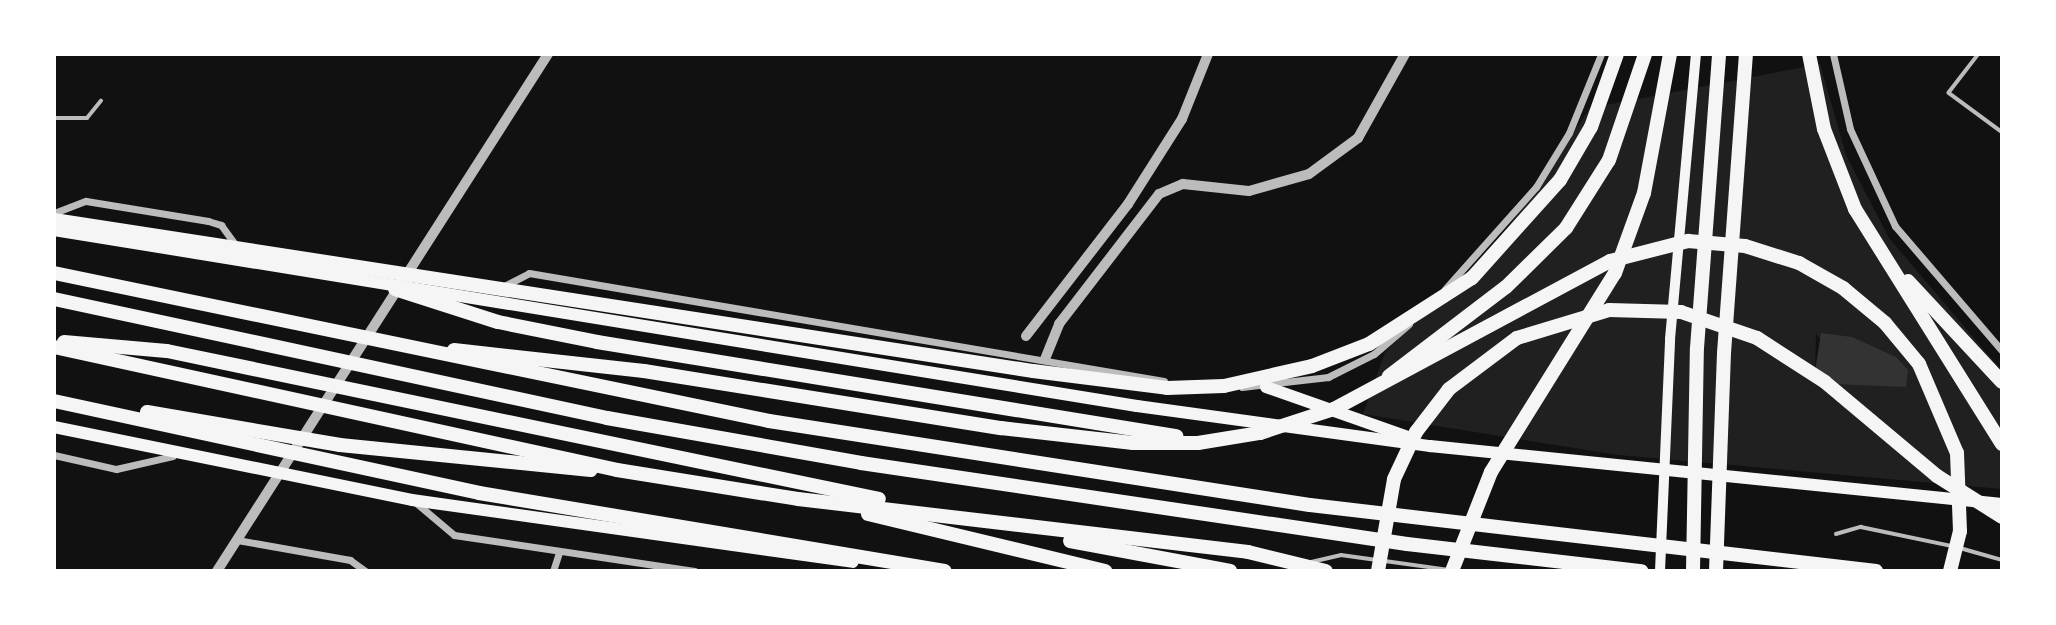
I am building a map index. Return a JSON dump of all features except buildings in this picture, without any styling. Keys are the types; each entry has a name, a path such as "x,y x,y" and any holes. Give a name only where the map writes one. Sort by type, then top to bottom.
{"highway":[{"path":"54,220 1045,372 1167,388 1224,386 1312,366 1369,344 1472,278 1560,180 1591,127 1618,54"},
{"path":"1334,409 1462,323 1566,228 1617,143 1645,54"},
{"path":"1454,571 1491,472 1586,327 1619,265 1644,193 1670,54"},
{"path":"1693,571 1698,348 1719,54"},
{"path":"1716,571 1724,353 1746,54"},
{"path":"1809,54 1824,129 1855,209 2002,444"},
{"path":"1855,209 1916,292 2002,382"},
{"path":"54,230 244,265 480,298 1137,406 1430,446 2002,504"},
{"path":"408,348 644,370 1133,443 1198,443 1294,423 1334,409 1610,261 1688,241 1772,252 1823,274 1865,305 1903,343 1933,386 1951,429 1959,476 1960,531 1950,571"},
{"path":"54,273 769,421 1166,484 1556,537 1876,571"},
{"path":"401,289 498,322 1158,435 1219,436 1294,423"},
{"path":"54,299 607,418 1161,509 1641,571"},
{"path":"1378,571 1394,479 1416,432 1449,389 1517,338 1609,310 1681,312 1757,338 1825,382 1937,476 2002,517"},
{"path":"54,341 167,351 1230,571"},
{"path":"54,348 617,470 798,499 1201,545 1326,571"},
{"path":"1266,387 1430,446"},
{"path":"54,401 106,413 340,446 551,471 617,470"},
{"path":"142,416 479,493 945,571"},
{"path":"54,427 173,456 412,500 705,546 937,571"},
{"path":"798,499 1105,571"}],"main road":[{"path":"1660,571 1670,339 1696,54"}],"street":[{"path":"217,571 277,474 401,289 548,54"},
{"path":"1026,336 1128,204 1182,119 1208,54"},
{"path":"1045,359 1059,324 1160,194 1183,184 1249,191 1309,174 1358,138 1405,54"},
{"path":"480,298 530,273 1160,380 1266,387 1350,368 1420,313 1536,187 1569,133 1601,54"},
{"path":"1833,54 1850,129 1895,226 2002,351"},
{"path":"54,213 86,201 208,221 233,238 244,265"},
{"path":"54,455 116,469 173,456"},
{"path":"412,500 454,535 559,553 694,571"},
{"path":"237,540 350,560 365,571"},
{"path":"552,571 559,553"}],"lane":[{"path":"1979,54 1949,93 2002,132"},
{"path":"54,118 87,118 101,101"},
{"path":"1836,534 1861,527 2002,560"},
{"path":"1298,571 1315,556 1341,555 1454,571"}],"shaded area":[{"path":"1820,64 1846,155 1889,238 2002,371 2002,489 1618,455 1363,414 1385,352 1499,241 1590,108","holes":["1816,334 1857,385 1830,384 1815,371"]},
{"path":"1821,333 1852,337 1896,357 1908,370 1906,387 1830,384 1815,371"}]}
